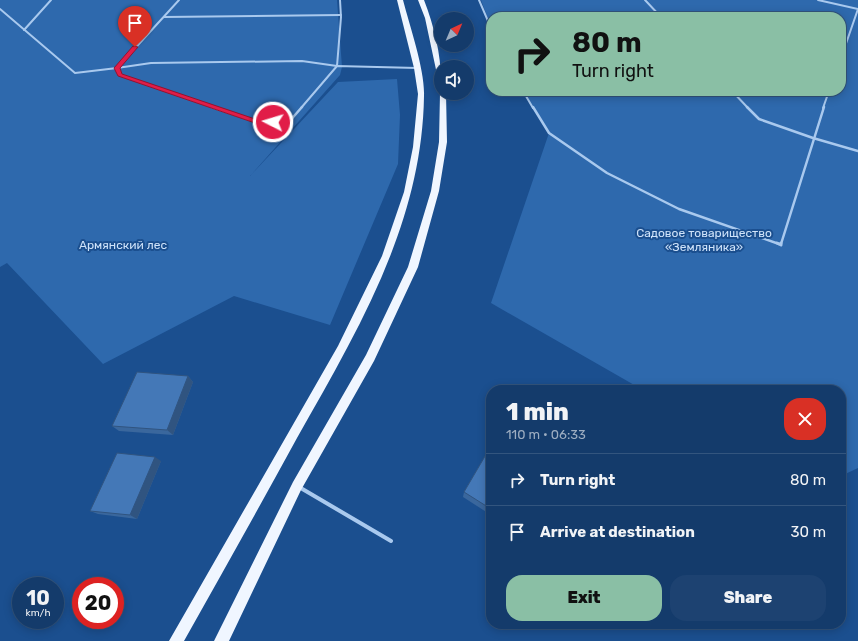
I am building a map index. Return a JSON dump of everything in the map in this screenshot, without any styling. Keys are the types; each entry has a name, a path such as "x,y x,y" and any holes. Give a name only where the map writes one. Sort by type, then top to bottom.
{"main road":[{"path":"176,641 342,349 387,256 408,192 417,147 421,94 417,68 400,0"},
{"path":"421,0 428,18 437,60"},
{"path":"221,641 297,486 370,358 413,267 435,190 443,142 443,100"}],"lane":[{"path":"24,30 51,0"},
{"path":"117,68 179,0"},
{"path":"117,68 120,75 257,122 288,123 337,66 341,15 340,0"},
{"path":"479,0 486,16"},
{"path":"645,0 656,12"},
{"path":"818,0 858,9 846,44"},
{"path":"0,9 75,73 151,63 302,61 337,66 417,68"},
{"path":"164,17 341,15"},
{"path":"526,96 549,133 607,172 679,209 781,245 827,96"},
{"path":"737,96 759,119 813,138 858,151"},
{"path":"297,486 391,542"}],"green space":[{"name":"Армянский лес","path":"0,0 337,0 342,67 340,75 250,176 338,82 397,79 400,115 398,164 330,325 234,296 103,364 7,263 0,267"},
{"name":"Садовое товарищество «Земляника»","path":"481,0 858,0 858,468 846,474 846,385 634,385 491,303 549,133 526,96 846,96 846,12 486,12 486,14"}],"building":[{"path":"137,372 188,376 167,430 112,426"},
{"path":"117,453 155,457 130,515 90,511"},
{"path":"486,455 486,506 464,492"}],"route":[{"path":"135,47 117,68 120,75 257,122 273,122"}]}
